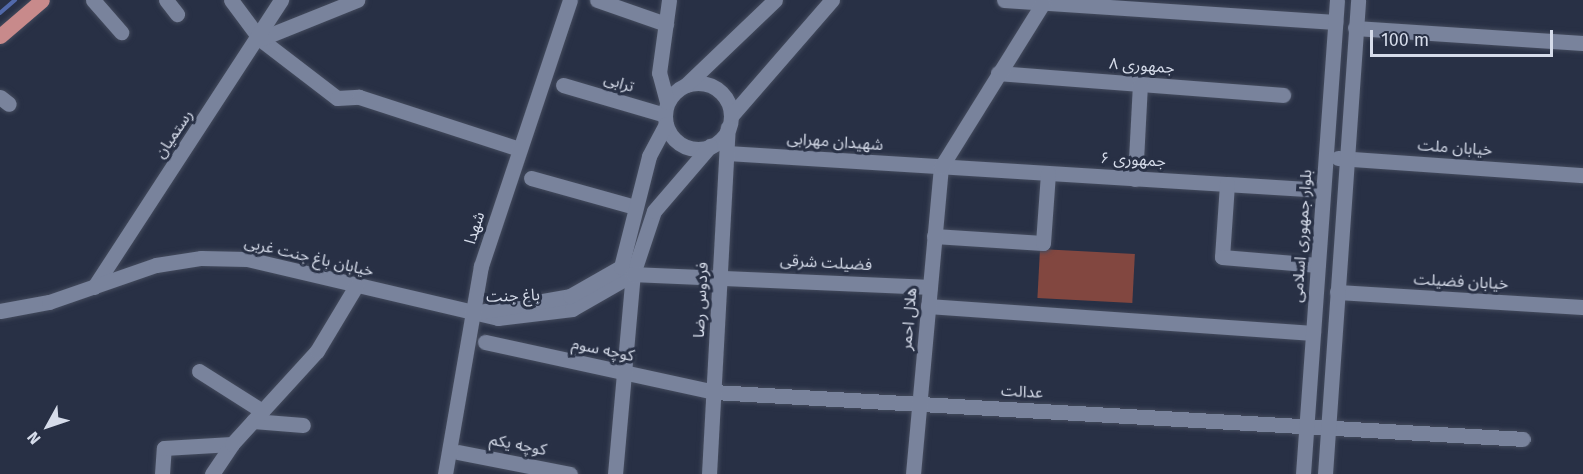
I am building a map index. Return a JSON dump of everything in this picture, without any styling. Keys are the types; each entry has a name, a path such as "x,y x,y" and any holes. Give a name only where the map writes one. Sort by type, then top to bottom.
{"main road":[{"path":"0,36 42,0"}],"street":[{"path":"93,0 121,32"},
{"path":"166,0 177,14"},
{"path":"231,0 260,39 337,98 358,97 519,149"},
{"name":"رستمیان","path":"94,287 260,39 281,0"},
{"path":"260,39 357,0"},
{"name":"شهدا","path":"445,474 471,314 519,149 570,0"},
{"path":"597,0 666,24"},
{"path":"669,0 659,73 666,114 688,147 710,146"},
{"path":"666,114 685,85 775,0"},
{"path":"615,474 633,274 654,211 832,0"},
{"path":"1004,0 1335,22"},
{"name":"بلوار جمهوری اسلامی","path":"1303,474 1337,0"},
{"path":"1325,474 1358,0"},
{"path":"941,167 1043,3"},
{"path":"1355,28 1583,43"},
{"name":"جمهوری ۸","path":"998,73 1282,95"},
{"path":"1135,179 1140,84"},
{"name":"ترابی","path":"563,85 666,114"},
{"path":"685,85 710,85 728,103 729,122"},
{"name":"باغ جنت","path":"471,314 495,305 570,296 608,279 628,256 635,207 649,156 666,114"},
{"name":"فردوس رضا","path":"709,474 729,122"},
{"name":"شهیدان مهرابی","path":"727,153 941,167"},
{"name":"خیابان ملت","path":"1325,158 1583,175"},
{"name":"جمهوری ۶","path":"941,167 1323,190"},
{"name":"هلال احمر","path":"913,474 941,167"},
{"path":"934,236 1042,243 1048,173"},
{"path":"531,178 635,207"},
{"path":"1227,184 1222,256 1318,265"},
{"name":"خیابان باغ جنت غربی","path":"1,311 94,287 156,264 201,258 247,259 471,314"},
{"name":"باغ جنت","path":"471,314 498,318 572,309 633,274"},
{"name":"فضیلت شرقی","path":"633,274 720,275 930,287"},
{"path":"212,474 232,444 317,351 356,286"},
{"name":"خیابان فضیلت","path":"1337,292 1583,307"},
{"path":"928,306 1313,333"},
{"name":"کوچه سوم","path":"485,342 714,392"},
{"path":"199,371 257,416 303,425"},
{"name":"عدالت","path":"714,392 1523,439"},
{"path":"162,474 164,448 232,444"},
{"name":"کوچه یکم","path":"458,452 570,474"}],"shaded area":[{"path":"1040,249 1135,254 1132,303 1037,298"}],"waterway":[{"path":"0,13 15,0"}]}
